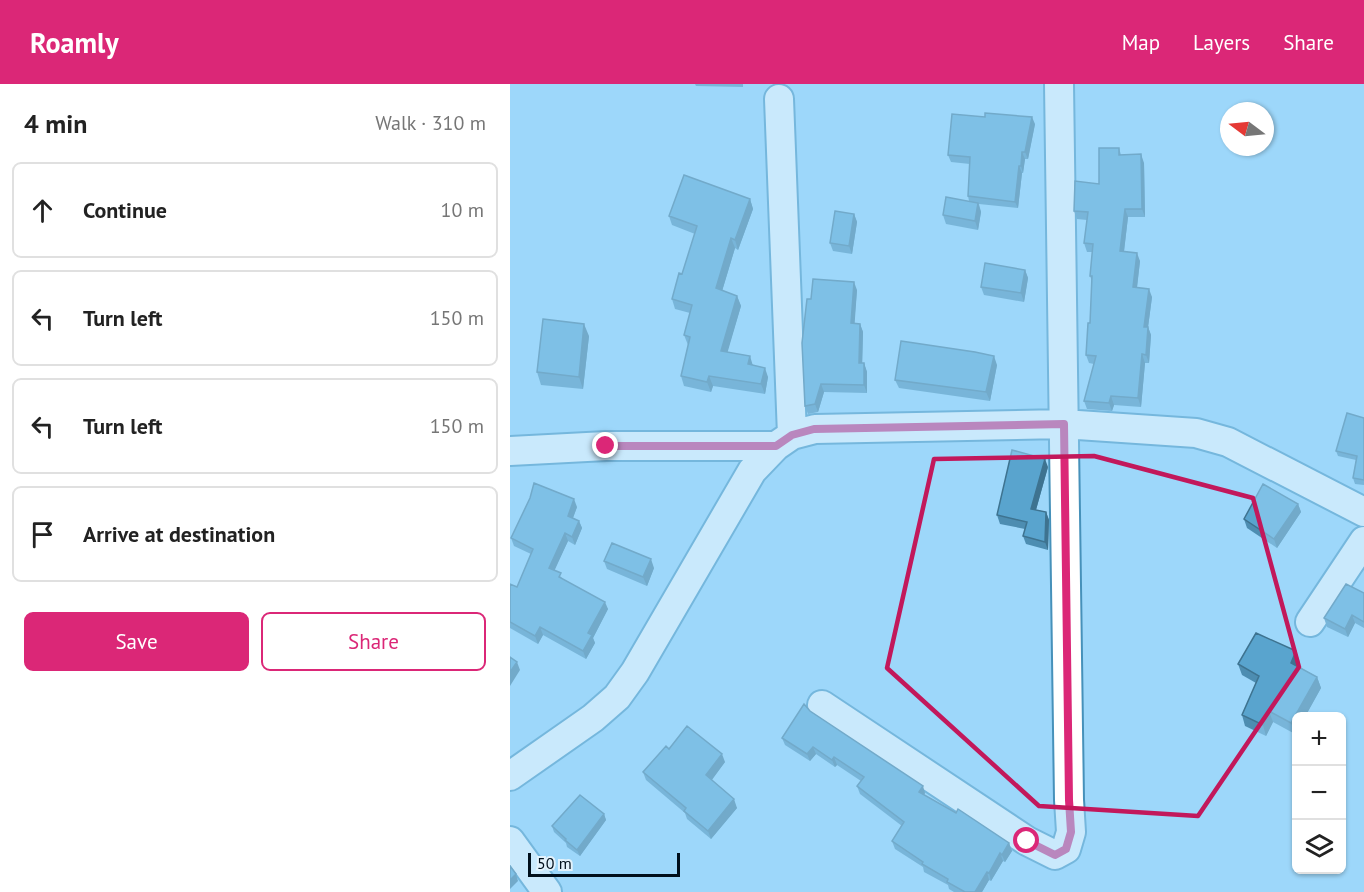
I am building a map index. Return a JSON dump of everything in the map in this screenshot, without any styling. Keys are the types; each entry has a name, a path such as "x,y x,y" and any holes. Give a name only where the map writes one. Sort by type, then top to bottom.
{"street":[{"path":"822,705 1027,841 1055,855 1066,849 1071,832 1059,84"},
{"path":"510,776 593,718 617,697 635,672 752,471 784,441 779,99"},
{"path":"510,451 784,441 814,429 1064,424 1196,433 1228,442 1364,512"},
{"path":"1310,622 1364,541"},
{"path":"510,841 547,892"}],"highlighted area":[{"path":"1094,456 1253,498 1299,667 1198,816 1039,806 887,668 934,459"}],"building":[{"path":"985,113 1032,117 1025,152 1022,152 1021,166 1019,166 1015,202 968,196 970,157 948,155 952,114 985,117"},
{"path":"1099,148 1119,148 1119,155 1141,154 1142,209 1125,209 1120,251 1137,253 1133,287 1149,289 1144,327 1148,327 1146,355 1142,354 1138,398 1111,396 1109,403 1084,401 1096,356 1086,355 1088,323 1090,323 1093,244 1084,243 1088,212 1074,211 1075,181 1099,184"},
{"path":"684,175 750,199 735,240 731,238 716,288 737,296 721,351 750,356 748,364 765,368 761,384 709,376 707,382 681,376 690,337 684,335 692,305 672,299 679,273 682,274 697,226 669,216"},
{"path":"946,197 978,203 975,221 943,215"},
{"path":"835,211 854,214 849,246 830,243"},
{"path":"985,263 1025,270 1021,293 981,287"},
{"path":"813,279 854,282 851,323 860,324 859,363 864,363 864,385 821,384 815,404 805,406 802,343 807,299 811,299"},
{"path":"543,319 584,324 579,377 537,372"},
{"path":"901,341 994,356 986,392 895,380"},
{"path":"1347,413 1364,418 1364,480 1353,478 1357,456 1336,451"},
{"path":"1012,450 1045,459 1031,509 1046,512 1045,542 1023,536 1027,522 997,515"},
{"path":"534,483 574,499 568,516 579,521 572,537 565,533 549,568 561,573 559,577 605,602 588,633 592,635 583,651 540,627 535,636 510,622 510,584 517,587 533,549 511,538 530,498"},
{"path":"1263,484 1298,504 1274,539 1244,519"},
{"path":"612,543 651,559 643,577 604,561"},
{"path":"1346,584 1364,593 1364,622 1352,615 1345,629 1324,618"},
{"path":"1256,633 1296,651 1291,663 1317,677 1297,712 1292,712 1291,723 1269,711 1263,725 1242,715 1259,676 1238,664"},
{"path":"510,657 517,662 510,672"},
{"path":"804,704 810,711 923,786 919,792 956,813 958,809 1009,843 975,892 965,892 947,882 948,879 922,864 923,862 892,841 904,822 857,786 864,777 834,757 832,760 813,747 807,754 782,738"},
{"path":"687,726 722,754 706,775 734,799 708,831 684,811 686,808 643,772 666,746 669,749"},
{"path":"580,795 604,814 577,850 552,826"},
{"path":"510,866 516,874 510,880"}],"route":[{"path":"606,446 776,446 792,435 814,429 1064,424 1071,832 1066,849 1055,855 1027,841"}]}
